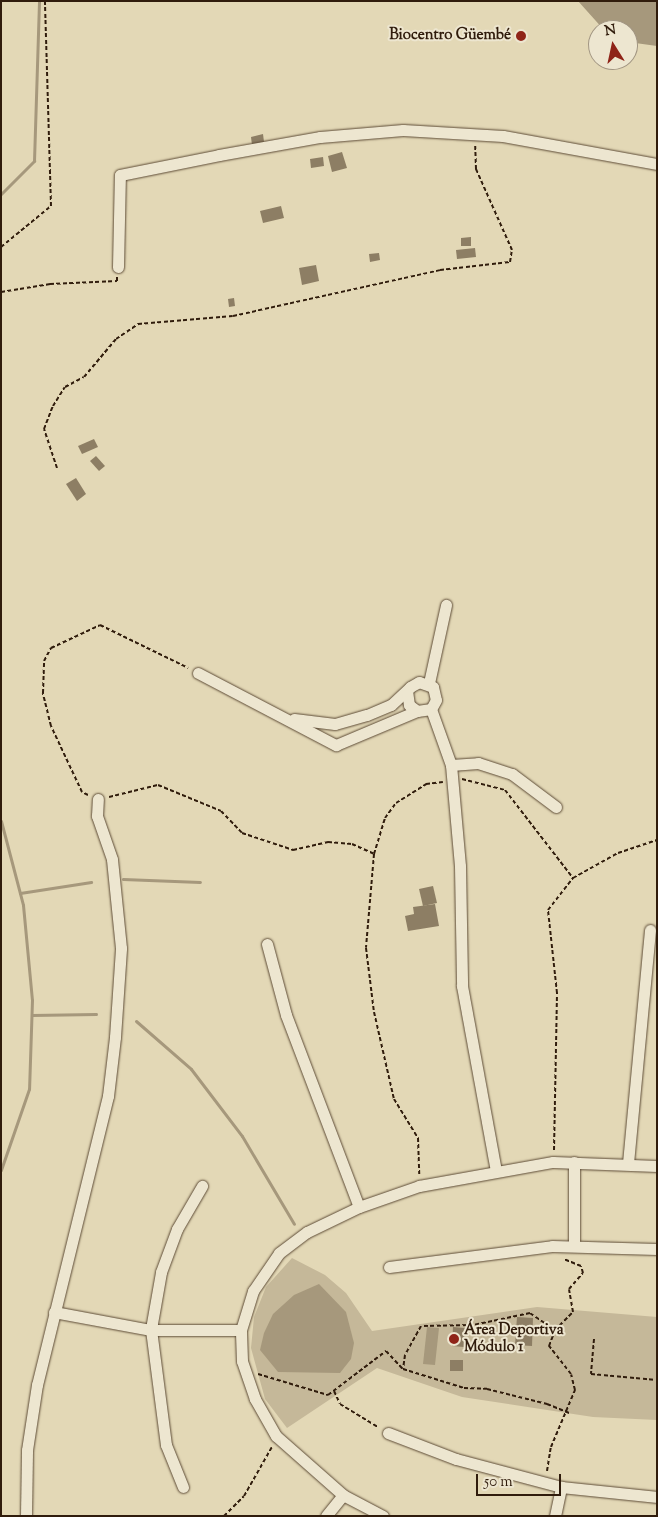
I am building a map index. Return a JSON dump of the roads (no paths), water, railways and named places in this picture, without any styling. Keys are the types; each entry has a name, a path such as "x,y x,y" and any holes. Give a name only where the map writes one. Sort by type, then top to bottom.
{"street":[{"path":"118,267 120,175 320,137 403,130 480,135 657,164"},
{"path":"446,605 429,684 437,696 431,709 451,766 462,986 496,1171"},
{"path":"198,673 292,719 336,745 417,711 431,709"},
{"path":"292,719 335,724 391,705 414,684 429,684"},
{"path":"407,691 407,701 417,711"},
{"path":"451,766 478,763 512,774 556,807"},
{"path":"26,1516 27,1450 54,1312 108,1096 115,1037 121,948 112,859 97,816 98,799"},
{"path":"628,1163 650,930"},
{"path":"267,944 286,1015 359,1207"},
{"path":"383,1516 343,1495 276,1436 244,1368 241,1330 253,1291 279,1253 307,1232 359,1207 419,1186 553,1162 628,1163 657,1166"},
{"path":"574,1162 574,1244"},
{"path":"183,1487 166,1445 151,1330 161,1272 178,1229 202,1186"},
{"path":"389,1266 574,1244 657,1249"},
{"path":"54,1312 151,1330 241,1330"},
{"path":"388,1432 456,1459 561,1487 657,1497"},
{"path":"555,1516 561,1487"},
{"path":"326,1516 343,1495"}],"waterway":[{"path":"1,194 34,161 39,1"},
{"path":"1,821 23,905 32,1000 29,1089 1,1170"},
{"path":"123,879 200,882"},
{"path":"20,893 91,882"},
{"path":"32,1015 96,1014"},
{"path":"136,1021 191,1069 242,1136 294,1224"}],"place":[{"name":"Biocentro Güembé","path":"521,36"},
{"name":"Área Deportiva Módulo 1","path":"454,1339"}]}
